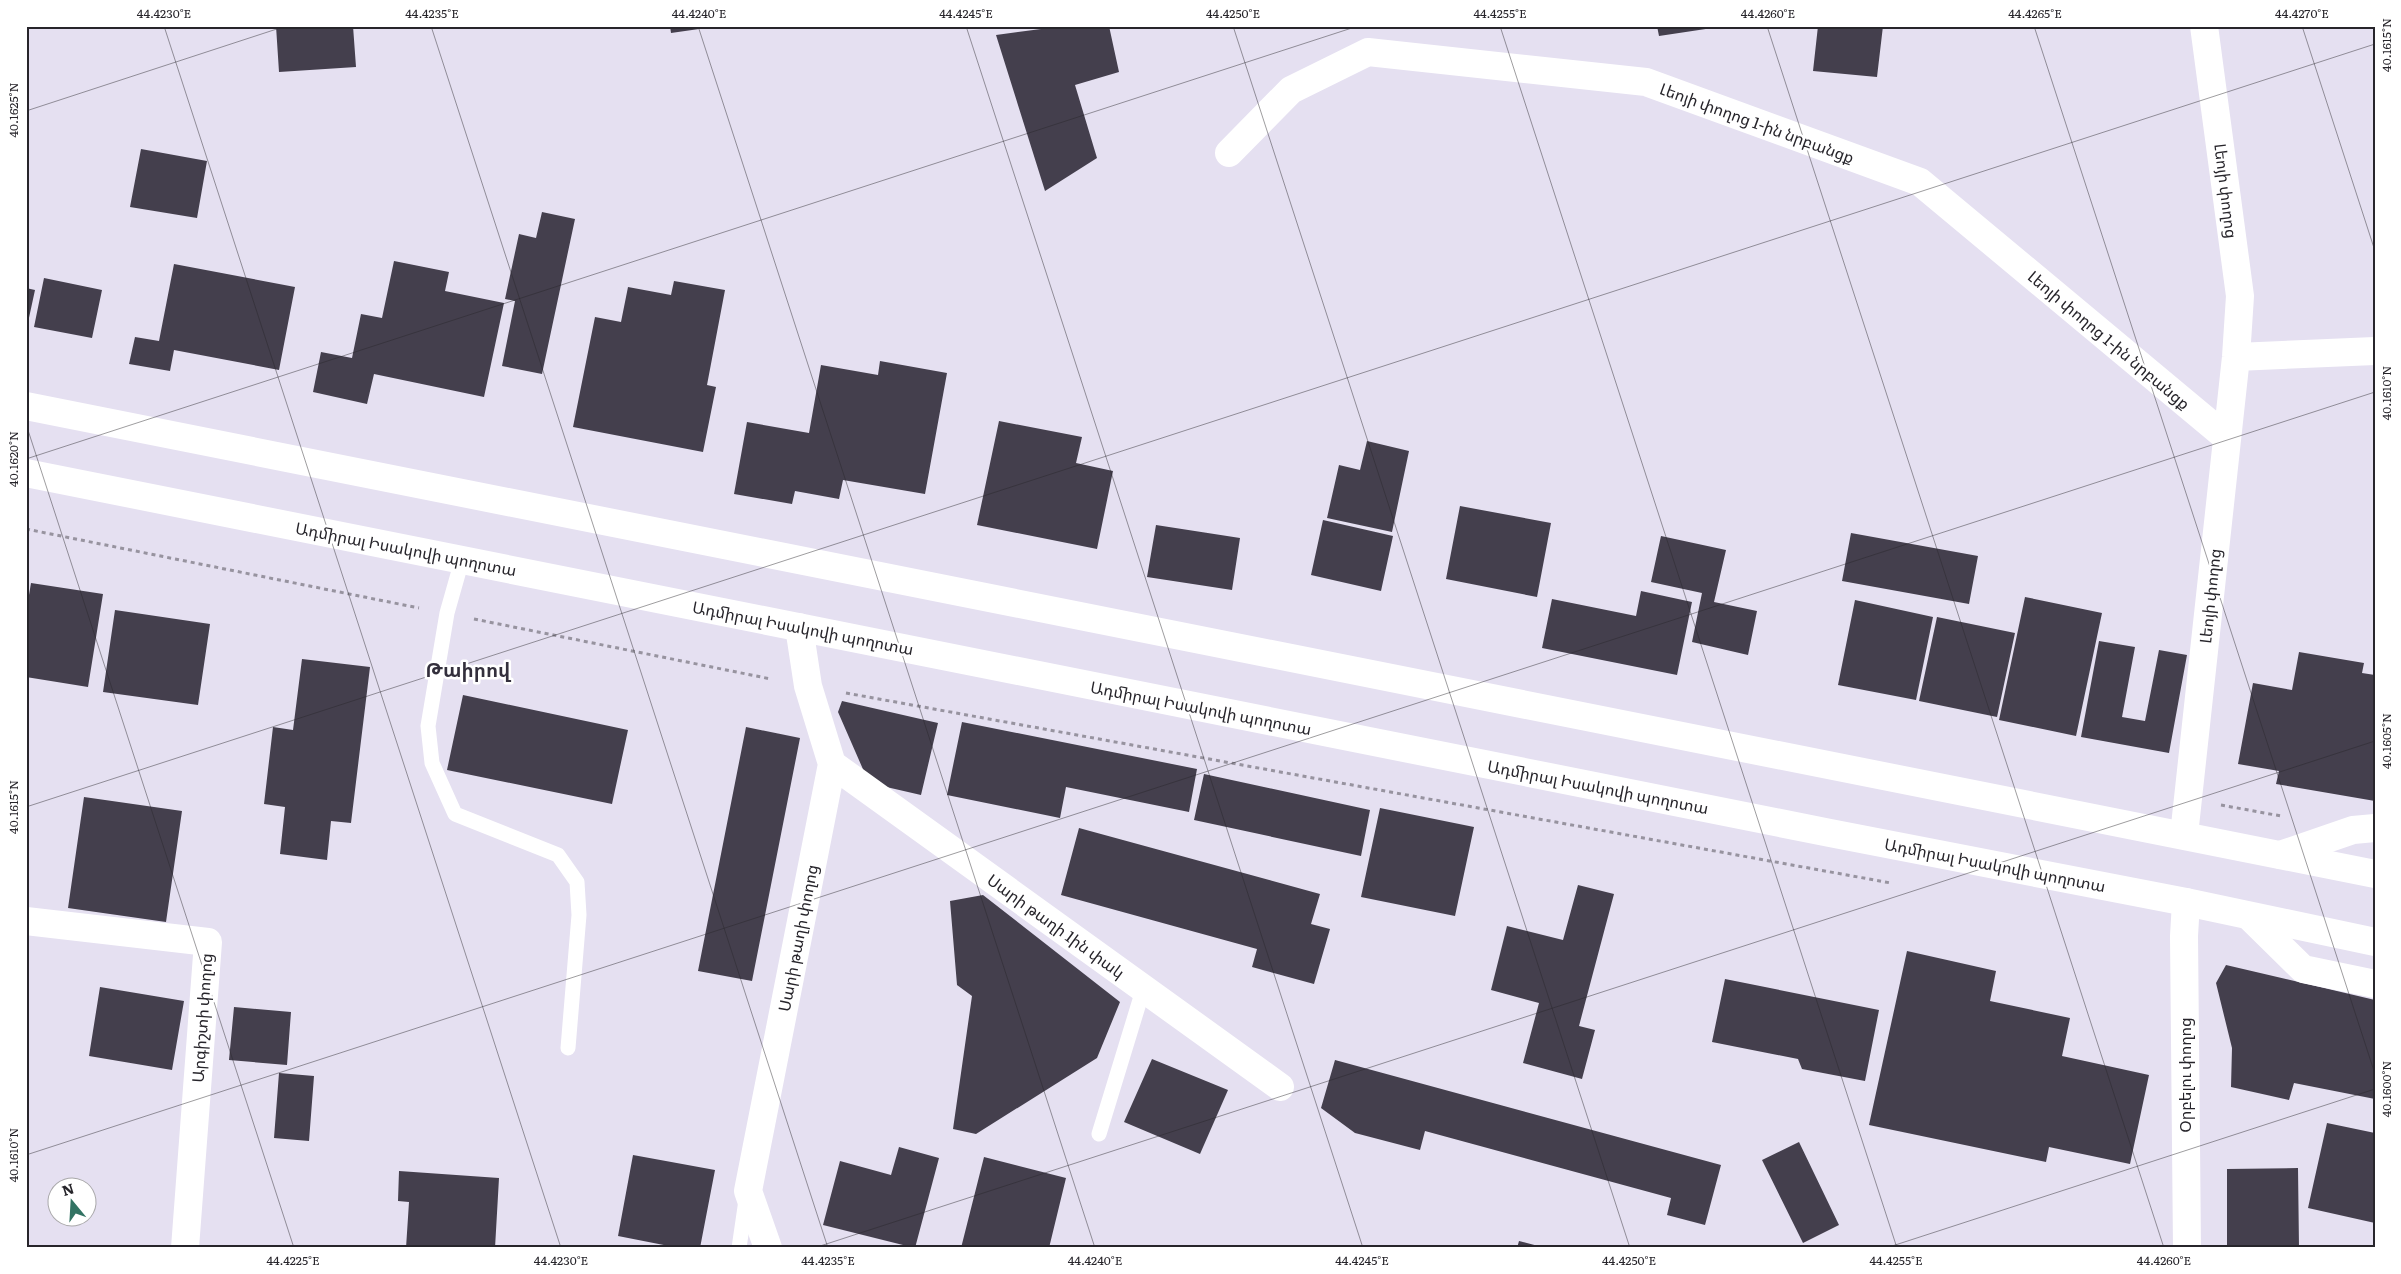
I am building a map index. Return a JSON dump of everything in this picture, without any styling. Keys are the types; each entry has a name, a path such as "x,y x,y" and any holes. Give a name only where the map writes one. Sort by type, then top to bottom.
{"main road":[{"name":"Լեոյի փողոց","path":"2184,835 2236,357 2240,296 2204,26"},
{"name":"Լեոյի փողոց 1-ին նրբանցք","path":"1229,153 1291,90 1368,52 1646,82 1920,182 2226,437"},
{"path":"2236,357 2375,351"},
{"path":"26,406 2375,874"},
{"name":"Ադմիրալ Իսակովի պողոտա","path":"26,473 1830,833 2186,902 2375,942"},
{"name":"Սարի թաղի փողոց","path":"748,1191 832,764 808,686 799,627"},
{"name":"Սարի թաղի 1ին փակ","path":"832,764 1280,1087"},
{"path":"2280,855 2353,830 2375,828"},
{"name":"Օրբելու փողոց","path":"2186,902 2184,946 2187,1248"},
{"path":"2250,917 2303,969 2375,984"},
{"name":"Արգիշտի փողոց","path":"26,920 208,942 185,1248"},
{"path":"748,1191 768,1248"}],"lane":[{"path":"462,560 447,614 428,726 432,763 455,814 558,855 577,882 579,915 568,1048"},
{"path":"1099,1134 1143,990"},
{"path":"739,1248 748,1191"}],"path":[{"path":"26,529 808,686 1899,884"}],"building":[{"path":"276,26 353,26 356,67 279,72"},
{"path":"670,26 713,26 713,27 671,33"},
{"path":"1064,26 1109,26 1119,72 1075,85 1097,158 1045,191 996,35"},
{"path":"1657,26 1719,26 1719,27 1659,36"},
{"path":"1818,26 1883,26 1877,77 1813,71"},
{"path":"141,149 207,161 197,218 130,207"},
{"path":"542,212 575,219 542,374 502,366 515,301 505,299 519,234 536,238"},
{"path":"394,261 449,272 445,291 504,303 484,397 374,374 367,404 313,392 321,352 352,358 361,314 382,318"},
{"path":"174,264 295,287 279,370 174,350 170,371 129,364 135,337 159,341"},
{"path":"44,278 102,290 92,338 34,327"},
{"path":"674,281 725,290 707,385 716,387 703,452 573,427 595,317 621,322 628,287 671,295"},
{"path":"26,288 35,290 27,327 26,327"},
{"path":"880,361 947,373 925,494 843,480 839,499 795,491 792,504 734,494 747,422 809,433 821,365 878,375"},
{"path":"999,421 1082,437 1076,463 1113,471 1097,549 977,525"},
{"path":"1367,441 1409,451 1392,532 1327,518 1339,465 1360,470"},
{"path":"1460,506 1551,523 1537,597 1446,579"},
{"path":"1323,520 1393,536 1381,591 1311,575"},
{"path":"1156,525 1240,538 1232,590 1147,577"},
{"path":"1851,533 1978,556 1969,604 1842,581"},
{"path":"1661,536 1726,550 1714,602 1757,611 1748,655 1692,642 1702,593 1651,582"},
{"path":"31,583 103,594 88,687 26,677 26,613"},
{"path":"1641,591 1692,602 1677,675 1542,648 1552,599 1636,616"},
{"path":"2025,597 2102,613 2076,736 1999,720"},
{"path":"1855,600 1933,617 1916,700 1838,685"},
{"path":"115,610 210,624 198,705 103,692"},
{"path":"1937,617 2015,633 1997,717 1919,701"},
{"path":"2099,641 2135,647 2122,717 2145,721 2159,650 2187,655 2169,753 2081,737"},
{"path":"2299,652 2364,663 2362,673 2375,675 2375,801 2276,784 2279,771 2238,764 2253,683 2292,690"},
{"path":"302,659 370,667 351,823 331,821 327,860 280,854 285,807 264,804 273,727 293,730"},
{"path":"463,695 628,730 612,804 447,770"},
{"path":"842,701 938,723 921,795 869,783 838,712"},
{"path":"962,722 1197,769 1189,812 1066,787 1060,818 947,795"},
{"path":"746,727 800,738 752,981 698,971"},
{"path":"1204,774 1370,810 1361,856 1194,820"},
{"path":"84,797 182,811 166,922 68,908"},
{"path":"1380,808 1474,827 1455,916 1361,897"},
{"path":"1079,828 1320,894 1311,924 1330,929 1314,984 1252,967 1257,949 1061,895"},
{"path":"1578,885 1614,894 1579,1026 1595,1030 1582,1079 1523,1063 1539,1003 1491,990 1507,926 1563,940"},
{"path":"983,895 1120,1002 1097,1058 976,1134 953,1129 972,996 957,985 950,901"},
{"path":"1907,951 1996,971 1990,1001 2070,1018 2062,1056 2149,1075 2130,1164 2049,1147 2046,1162 1869,1125"},
{"path":"2226,965 2375,1000 2375,1099 2294,1083 2289,1100 2231,1087 2232,1048 2216,983"},
{"path":"1725,979 1879,1010 1865,1081 1802,1069 1798,1059 1712,1042"},
{"path":"100,987 184,1001 172,1070 89,1056"},
{"path":"234,1007 291,1012 287,1065 229,1060"},
{"path":"1152,1059 1228,1090 1200,1154 1124,1122"},
{"path":"1335,1060 1721,1165 1705,1225 1667,1215 1671,1198 1425,1131 1420,1150 1355,1133 1321,1108"},
{"path":"279,1073 314,1076 309,1141 274,1138"},
{"path":"2327,1123 2375,1133 2375,1223 2308,1208"},
{"path":"1799,1142 1839,1225 1803,1243 1762,1160"},
{"path":"899,1147 939,1158 915,1248 823,1225 840,1161 891,1175"},
{"path":"633,1155 715,1170 700,1248 679,1248 618,1236"},
{"path":"984,1157 1066,1178 1049,1248 961,1248"},
{"path":"2298,1168 2299,1248 2227,1248 2227,1169"},
{"path":"399,1171 499,1178 495,1248 406,1248 409,1202 398,1201"},
{"path":"1519,1241 1542,1247 1542,1248 1517,1248"}],"district":[{"name":"Թաիրով","path":"468,670"}]}
